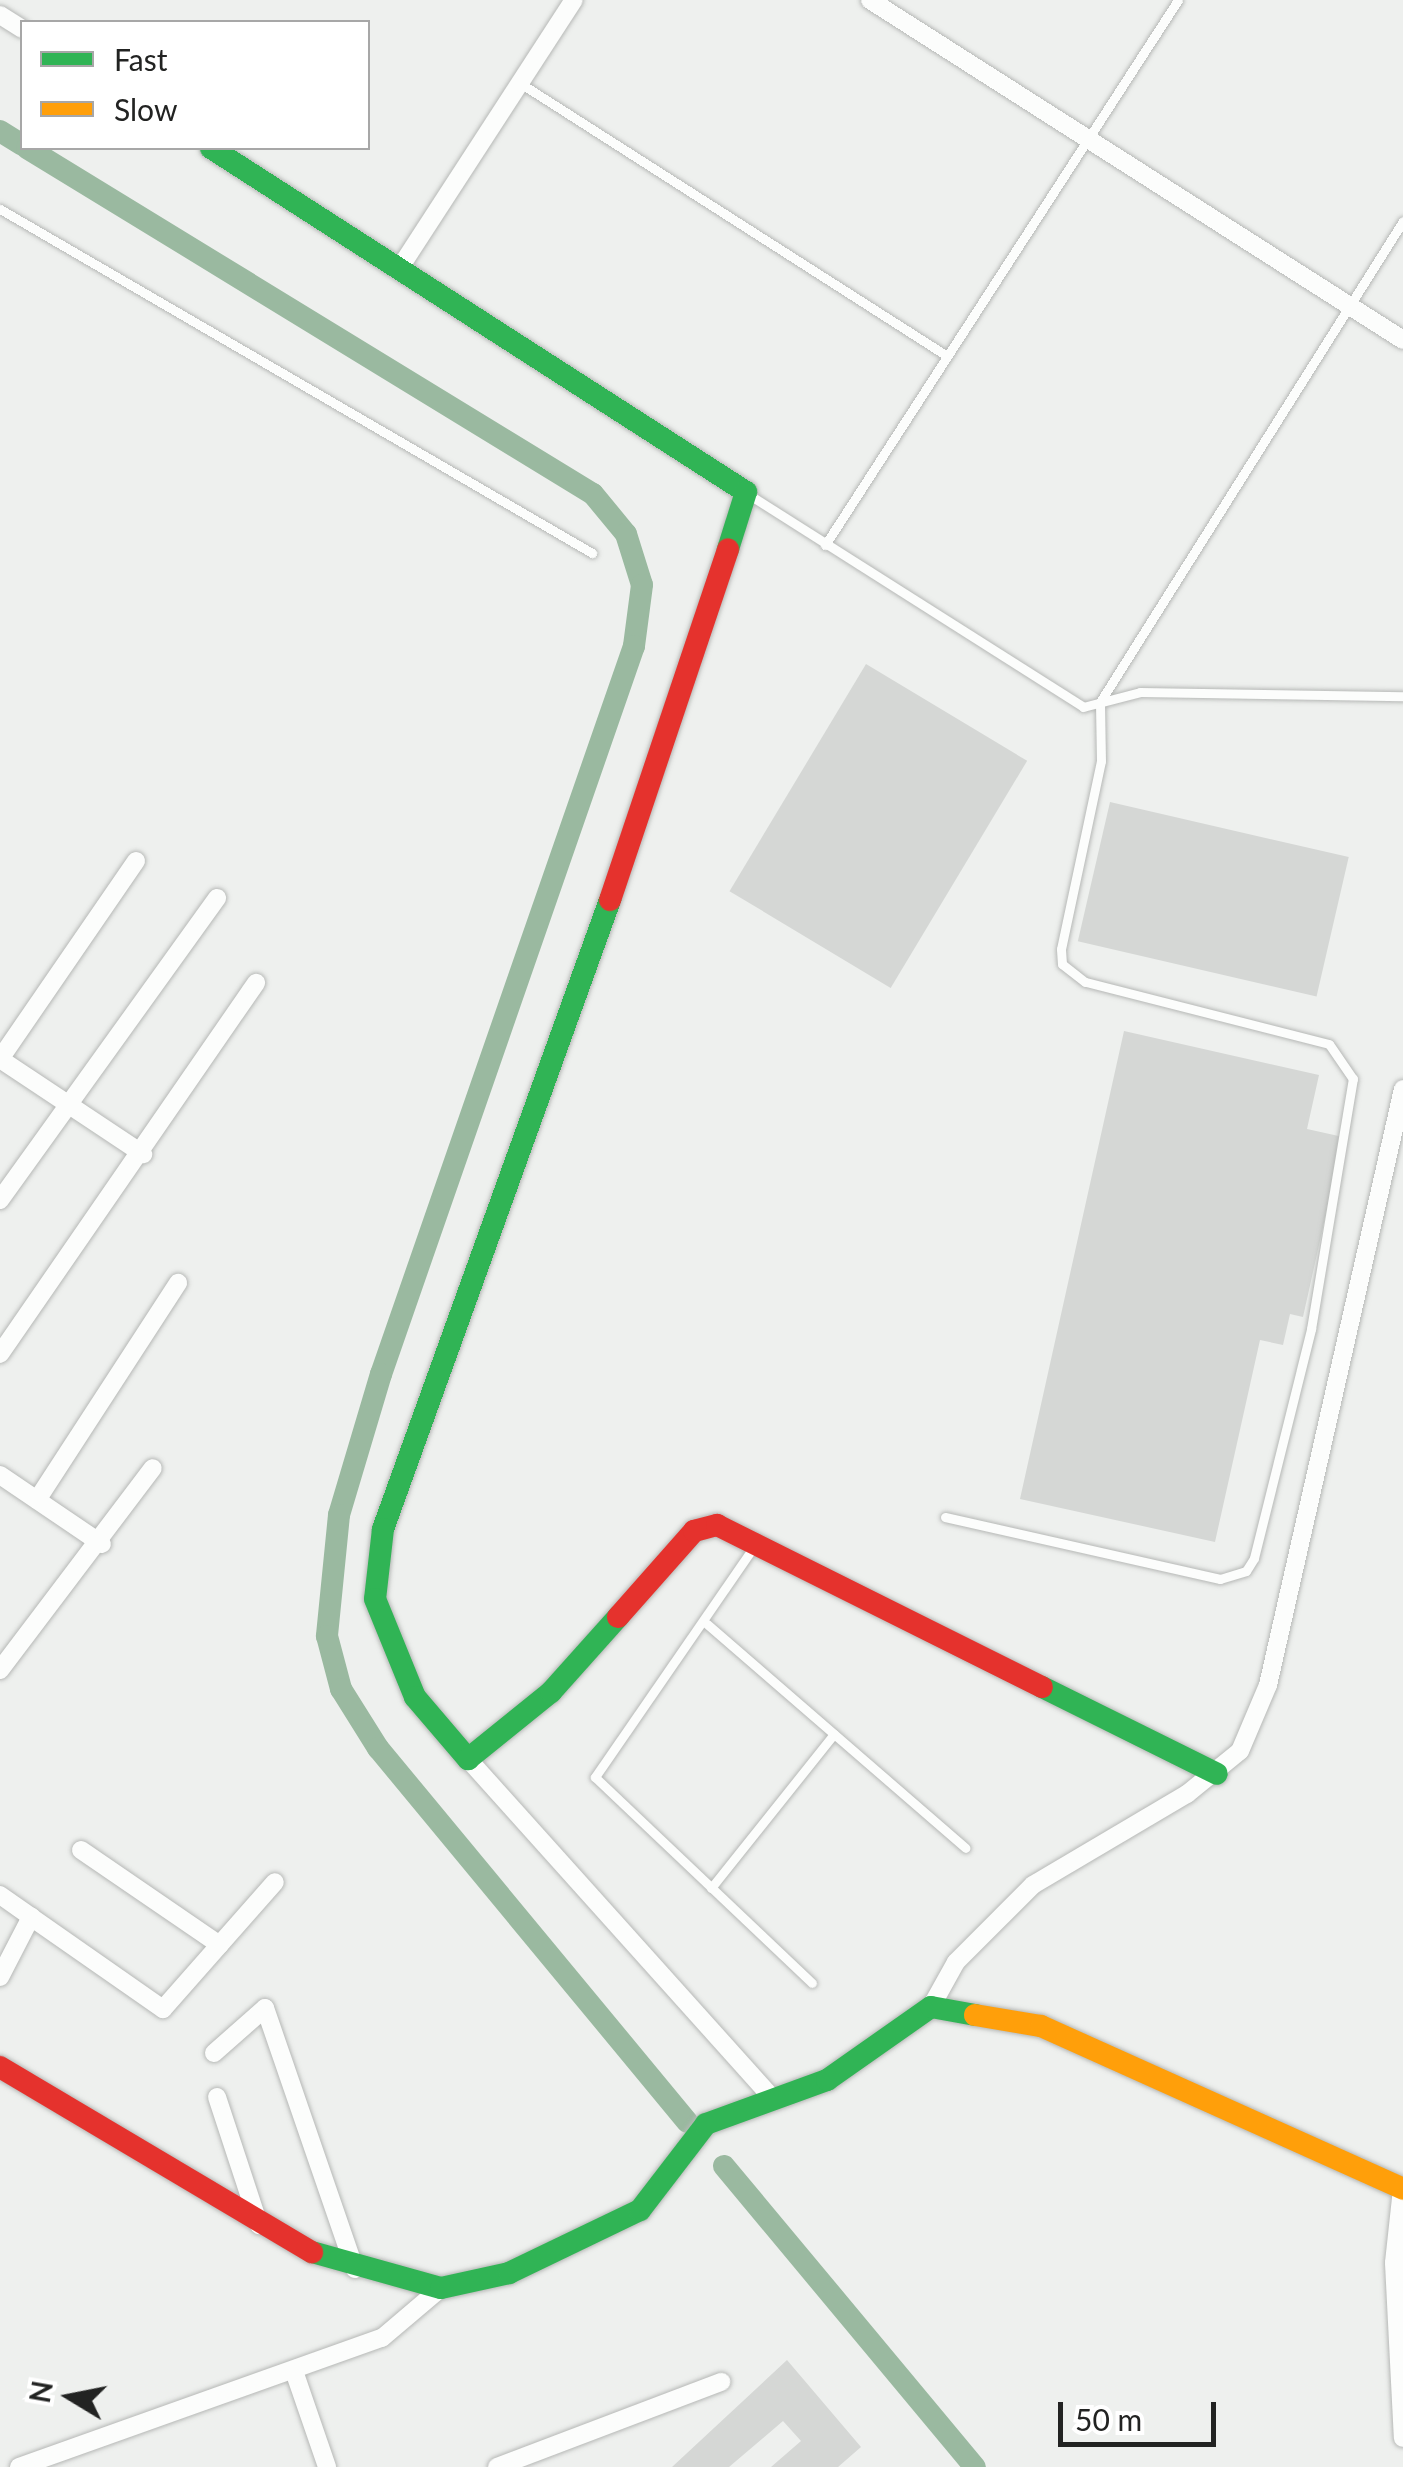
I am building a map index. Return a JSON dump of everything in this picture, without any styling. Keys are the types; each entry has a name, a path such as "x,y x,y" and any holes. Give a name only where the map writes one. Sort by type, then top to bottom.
{"street":[{"path":"401,266 574,0"},
{"path":"870,0 1403,340"},
{"path":"214,150 401,266 746,492 672,728 374,1567 390,1650 415,1697 772,2098"},
{"path":"136,861 0,1060 70,1099 144,1154"},
{"path":"0,1200 216,898"},
{"path":"0,1354 144,1154 256,982"},
{"path":"0,2067 259,2225 355,2269 441,2288 509,2273 640,2210 706,2124 827,2080 930,2007 956,1962 1034,1885 1217,1774 1240,1750 1268,1686 1403,1089"},
{"path":"37,1500 178,1283"},
{"path":"0,1670 102,1544 153,1468"},
{"path":"0,1475 102,1544"},
{"path":"468,1759 551,1692 694,1532 717,1525 1217,1774"},
{"path":"80,1850 220,1945"},
{"path":"0,1895 163,2009 274,1882"},
{"path":"0,1977 31,1917"},
{"path":"930,2007 1041,2026 1403,2189 1394,2263 1403,2438"},
{"path":"214,2053 264,2008 355,2269"},
{"path":"217,2097 259,2225"},
{"path":"19,2467 382,2338 441,2288"},
{"path":"294,2371 326,2467"},
{"path":"497,2467 721,2382"}],"lane":[{"path":"824,545 1178,0"},
{"path":"520,83 947,356"},
{"path":"0,209 592,553"},
{"path":"945,1517 1220,1578 1246,1571 1311,1329 1356,1100 1329,1044 1085,982 1062,964 1101,761 1100,702 1403,220"},
{"path":"746,492 1075,704 1235,689 1403,696"},
{"path":"756,1543 707,1624 594,1777 812,1983"},
{"path":"707,1624 966,1848"},
{"path":"711,1888 834,1734"}],"building":[{"path":"866,664 1027,761 891,988 730,891"},
{"path":"1110,802 1349,857 1317,996 1078,941"},
{"path":"1124,1031 1319,1075 1307,1129 1343,1137 1303,1317 1290,1314 1283,1345 1260,1340 1215,1542 1020,1499"},
{"path":"787,2360 861,2447 838,2467 771,2467 801,2441 783,2421 729,2467 672,2467"}],"waterway":[{"path":"0,131 20,144"},
{"path":"30,150 593,494 626,534 642,585 634,646 381,1374 339,1515 327,1636 341,1689 378,1748 687,2122"},
{"path":"724,2166 975,2467"}],"traffic: fast":[{"path":"214,150 746,492 728,549"},
{"path":"610,900 383,1529 375,1599 415,1697 468,1759 551,1692 618,1617"},
{"path":"1042,1687 1217,1774"},
{"path":"312,2252 441,2288 509,2273 640,2210 706,2124 827,2080 931,2007 975,2015"}],"traffic: slow":[{"path":"975,2015 1041,2026 1403,2189"}],"traffic: jam":[{"path":"610,900 728,549"},
{"path":"618,1617 694,1531 717,1525 1042,1687"},
{"path":"0,2067 312,2252"}]}
